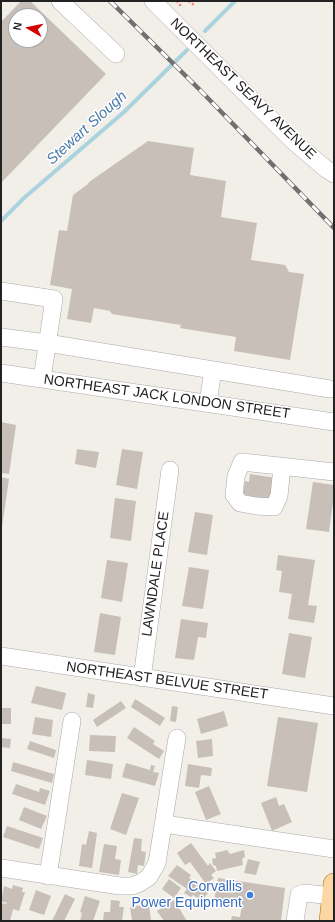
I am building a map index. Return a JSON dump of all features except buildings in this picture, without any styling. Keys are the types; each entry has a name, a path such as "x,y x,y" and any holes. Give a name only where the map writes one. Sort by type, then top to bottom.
{"main road":[{"path":"330,921 333,890"}],"street":[{"path":"60,1 116,54"},
{"name":"NORTHEAST SEAVY AVENUE","path":"153,1 292,140 334,174"},
{"path":"1,291 54,299 42,379"},
{"path":"1,337 47,343 330,389"},
{"path":"208,403 213,370"},
{"name":"NORTHEAST JACK LONDON STREET","path":"1,373 334,422"},
{"path":"282,466 334,472"},
{"name":"LAWNDALE PLACE","path":"142,678 170,470"},
{"name":"NORTHEAST BELVUE STREET","path":"1,656 334,706"},
{"path":"48,876 72,721"},
{"path":"1,868 120,886 140,884 149,877 158,863 177,738"},
{"path":"164,824 334,849"},
{"path":"296,921 299,895 304,893 333,890"}],"path":[{"path":"189,1 195,6"}],"waterway":[{"name":"Stewart Slough","path":"205,31 235,1"},
{"name":"Stewart Slough","path":"1,221 24,198 124,112 187,50"}],"railway":[{"path":"110,1 199,89 334,228"}],"place":[{"name":"Corvallis Power Equipment","path":"250,895"}]}
